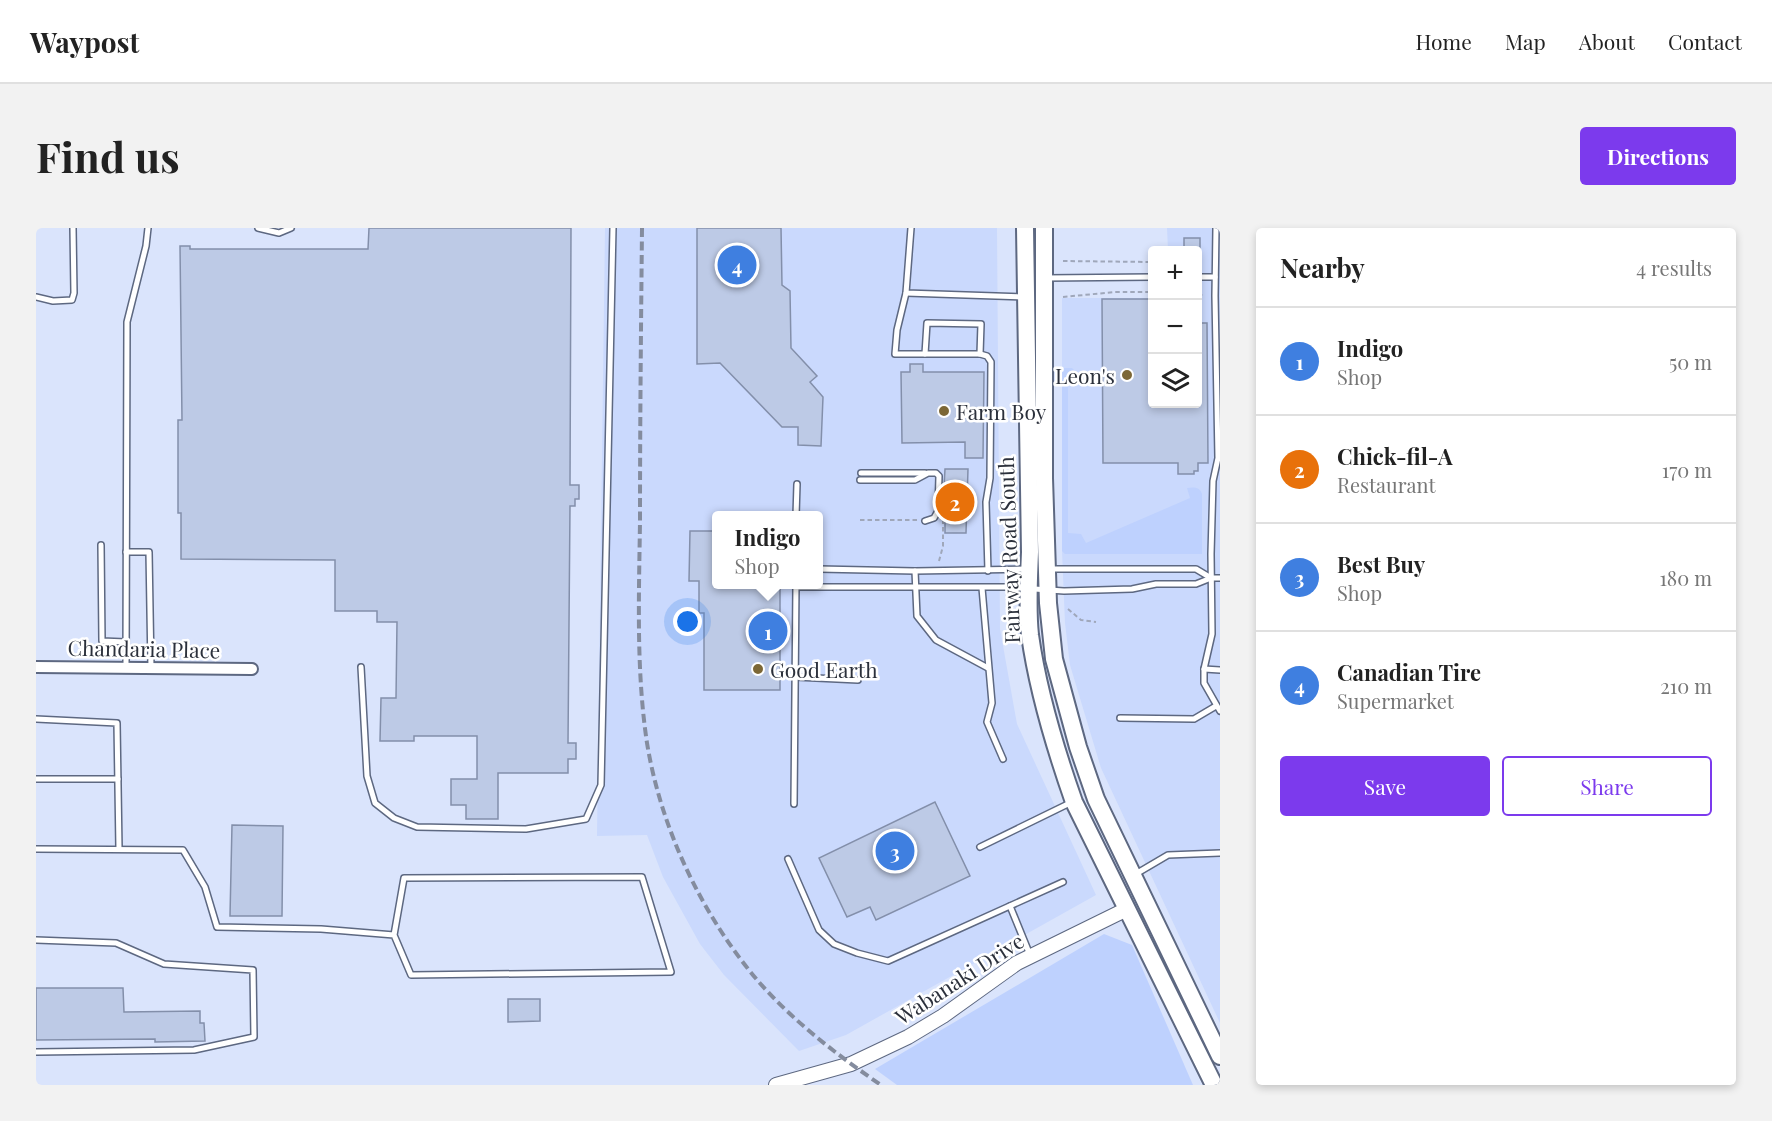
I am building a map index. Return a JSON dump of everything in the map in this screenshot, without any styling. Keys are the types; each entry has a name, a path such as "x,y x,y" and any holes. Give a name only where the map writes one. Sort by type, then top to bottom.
{"main road":[{"name":"Fairway Road South","path":"1025,228 1030,634 1037,672 1059,760 1074,802 1214,1085"},
{"name":"Fairway Road South","path":"1044,228 1044,478 1048,590 1054,659 1078,747 1096,799 1220,1056"}],"street":[{"name":"Chandaria Place","path":"36,666 252,669"},
{"name":"Wabanaki Drive","path":"776,1085 851,1064 908,1037 943,1016 1030,955 1127,909"}],"lane":[{"path":"36,297 53,301 72,300 74,293 73,228"},
{"path":"126,667 127,322 146,246 148,228"},
{"path":"258,228 279,233 291,228"},
{"path":"361,667 367,776 375,803 394,818 417,827 526,829 586,819 601,785 613,228"},
{"path":"911,228 906,293 897,330 895,354 980,354 987,356 991,362 990,478 986,502 988,571"},
{"path":"1120,718 1194,719 1218,709 1204,683 1204,669 1212,634 1213,481 1219,443 1216,228"},
{"path":"1043,278 1148,277"},
{"path":"1202,277 1215,277"},
{"path":"906,293 1026,297"},
{"path":"925,354 927,323 981,324 980,354"},
{"path":"861,473 936,473 939,476 938,511 934,518 927,521"},
{"path":"860,480 915,480 928,473"},
{"path":"796,484 796,511"},
{"path":"101,545 102,641 126,642"},
{"path":"126,552 149,552 151,668"},
{"path":"823,569 988,571 1196,568 1211,578"},
{"path":"915,571 917,616 936,640 988,668"},
{"path":"823,586 1132,589 1156,584 1196,584 1211,578 1220,578"},
{"path":"982,588 992,703 987,722 1004,759"},
{"path":"794,804 796,589"},
{"path":"1204,669 1220,670"},
{"path":"795,677 858,680"},
{"path":"36,720 117,723 119,849"},
{"path":"36,779 118,778"},
{"path":"980,847 1074,802"},
{"path":"36,849 183,850 205,887 217,927 321,929 394,934"},
{"path":"1133,875 1168,855 1220,853"},
{"path":"788,859 819,930 834,944 888,961 1063,882"},
{"path":"404,878 642,878 670,972 411,975 394,934 404,878"},
{"path":"1010,906 1030,955"},
{"path":"36,940 116,943 164,964 253,970 254,1037 194,1050 36,1052"}],"path":[{"path":"1063,261 1148,262"},
{"path":"1063,297 1115,292 1148,292"},
{"path":"860,520 944,520 944,546 938,562"},
{"path":"1068,609 1081,620 1096,622"}],"shaded area":[{"path":"605,228 997,228 1000,629 1017,724 1096,895 846,1035 799,1051 724,975 700,944 663,877 647,835 597,836"},
{"path":"1167,228 1220,228 1220,1023 1101,768 1070,665 1065,623 1062,551 1062,298 1148,298 1148,408 1202,408 1202,246 1168,246"},
{"path":"1062,368 1072,368 1076,372 1076,374 1068,375 1068,533 1081,534 1086,543 1190,498 1187,488 1194,488 1200,490 1202,494 1202,554 1065,554 1062,551"},
{"path":"1104,934 1132,945 1193,1085 897,1085 875,1069"}],"building":[{"path":"369,228 571,228 570,485 579,485 579,499 575,499 575,506 570,506 568,743 576,743 576,759 568,759 568,773 498,773 498,819 466,819 466,805 451,805 451,779 477,779 477,736 414,736 414,741 380,741 381,698 396,698 397,622 377,622 377,611 335,611 335,560 181,559 181,513 178,513 178,420 182,420 180,246 190,246 190,249 368,249"},
{"path":"697,228 781,228 782,285 790,291 791,348 817,376 810,382 823,397 821,446 798,445 798,427 782,427 720,363 697,364"},
{"path":"1184,238 1200,238 1200,246 1184,246"},
{"name":"Leon's","path":"1102,299 1148,299 1148,408 1202,408 1202,323 1207,323 1208,463 1198,463 1198,471 1194,471 1194,474 1178,474 1178,463 1103,463"},
{"path":"910,364 923,364 923,372 984,372 983,458 965,458 965,442 902,443 901,372 910,372"},
{"path":"945,469 968,469 966,533 945,533 945,506 943,506"},
{"path":"690,531 712,531 712,589 780,589 780,690 704,690 704,613 699,613 699,581 689,581"},
{"path":"935,802 970,876 876,920 870,907 847,917 819,858"},
{"path":"232,825 283,826 282,916 230,916"},
{"path":"36,988 123,988 124,1012 200,1011 200,1023 204,1023 205,1041 36,1040"},
{"path":"508,999 540,999 540,1021 508,1022"}],"railway":[{"path":"642,228 640,660 647,743 653,775 662,807 687,870 719,928 738,955 758,981 801,1024 881,1085"}],"place":[{"name":"Canadian Tire","path":"737,265"},
{"name":"Leon's","path":"1127,375"},
{"name":"Farm Boy","path":"944,411"},
{"name":"Chick-fil-A","path":"955,502"},
{"name":"Indigo","path":"768,631"},
{"name":"Good Earth","path":"758,669"},
{"name":"Best Buy","path":"895,851"}]}
